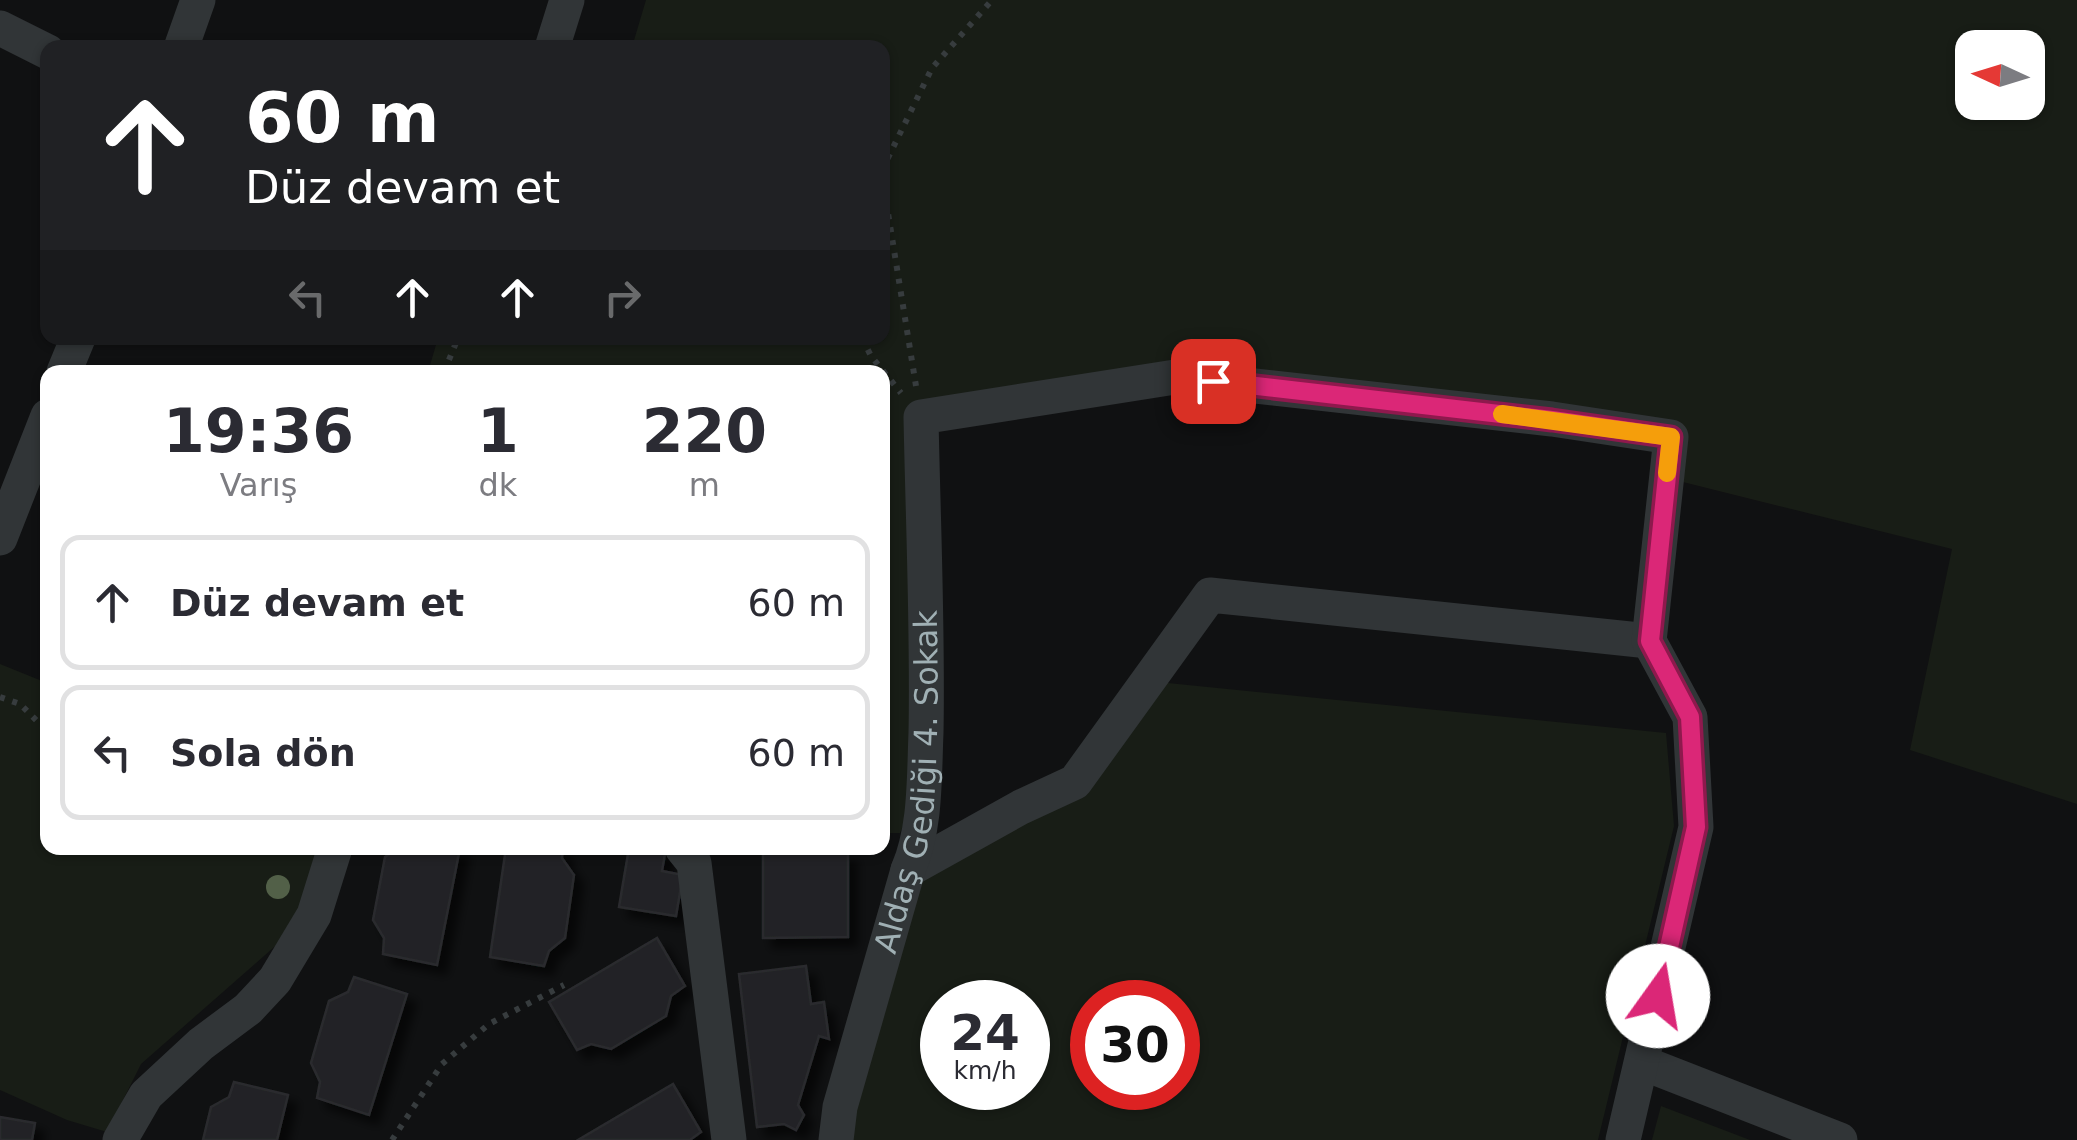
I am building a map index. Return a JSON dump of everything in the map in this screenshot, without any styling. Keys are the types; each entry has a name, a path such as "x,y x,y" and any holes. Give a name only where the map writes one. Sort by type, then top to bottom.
{"street":[{"path":"184,40 198,0"},
{"path":"554,40 567,0"},
{"path":"0,28 40,48"},
{"path":"921,417 1175,377 1671,437 1650,641 1690,717 1696,827 1623,1140"},
{"name":"Aldaş Gediği 4. Sokak","path":"836,1140 840,1108 908,870 918,848 927,667 921,417"},
{"path":"0,538 40,436"},
{"path":"908,870 1021,807 1075,782 1210,595 1650,641"},
{"path":"120,1140 146,1095 201,1044 248,1009 276,980 314,915 333,855"},
{"path":"688,855 694,862 729,1140"},
{"path":"1642,1063 1840,1140"}],"path":[{"path":"890,156 932,68 992,0"},
{"path":"890,223 921,417"},
{"path":"890,379 921,417"},
{"path":"0,696 20,704 40,724"},
{"path":"392,1140 442,1064 489,1024 564,985"}],"shaded area":[{"path":"646,0 2077,0 2077,804 1910,750 1952,549 1667,478 1671,438 1175,377 921,417 925,776 900,833 890,833 890,365 430,365 436,345 890,345 890,40 634,40"},
{"path":"0,664 40,680 40,855 326,855 297,927 141,1064 107,1132 67,1120 0,1090"},
{"path":"1148,681 1666,733 1674,826 1598,1140 836,1140 908,870 1075,782"},
{"path":"1661,1106 1750,1140 1652,1140"}],"building":[{"path":"459,855 437,965 383,954 384,938 373,920 385,857"},
{"path":"505,855 562,855 574,875 565,938 549,951 544,966 490,957"},
{"path":"628,855 665,855 662,871 683,875 676,916 619,907"},
{"path":"763,855 848,855 848,937 763,938"},
{"path":"657,938 685,986 671,996 666,1016 611,1049 591,1044 577,1050 549,1002"},
{"path":"806,966 811,1004 824,1002 829,1039 819,1036 798,1105 804,1115 796,1130 784,1124 757,1127 739,974"},
{"path":"354,977 407,994 369,1115 317,1098 320,1082 311,1063 329,1001 348,992"},
{"path":"234,1082 288,1095 277,1140 203,1140 211,1107 229,1097"},
{"path":"673,1084 701,1132 690,1140 578,1140"},
{"path":"0,1117 35,1123 32,1140 0,1140"}],"slow traffic":[{"path":"1502,414 1671,437 1667,473"}],"route":[{"path":"1213,381 1671,437 1650,641 1690,717 1696,827 1658,996"}]}
